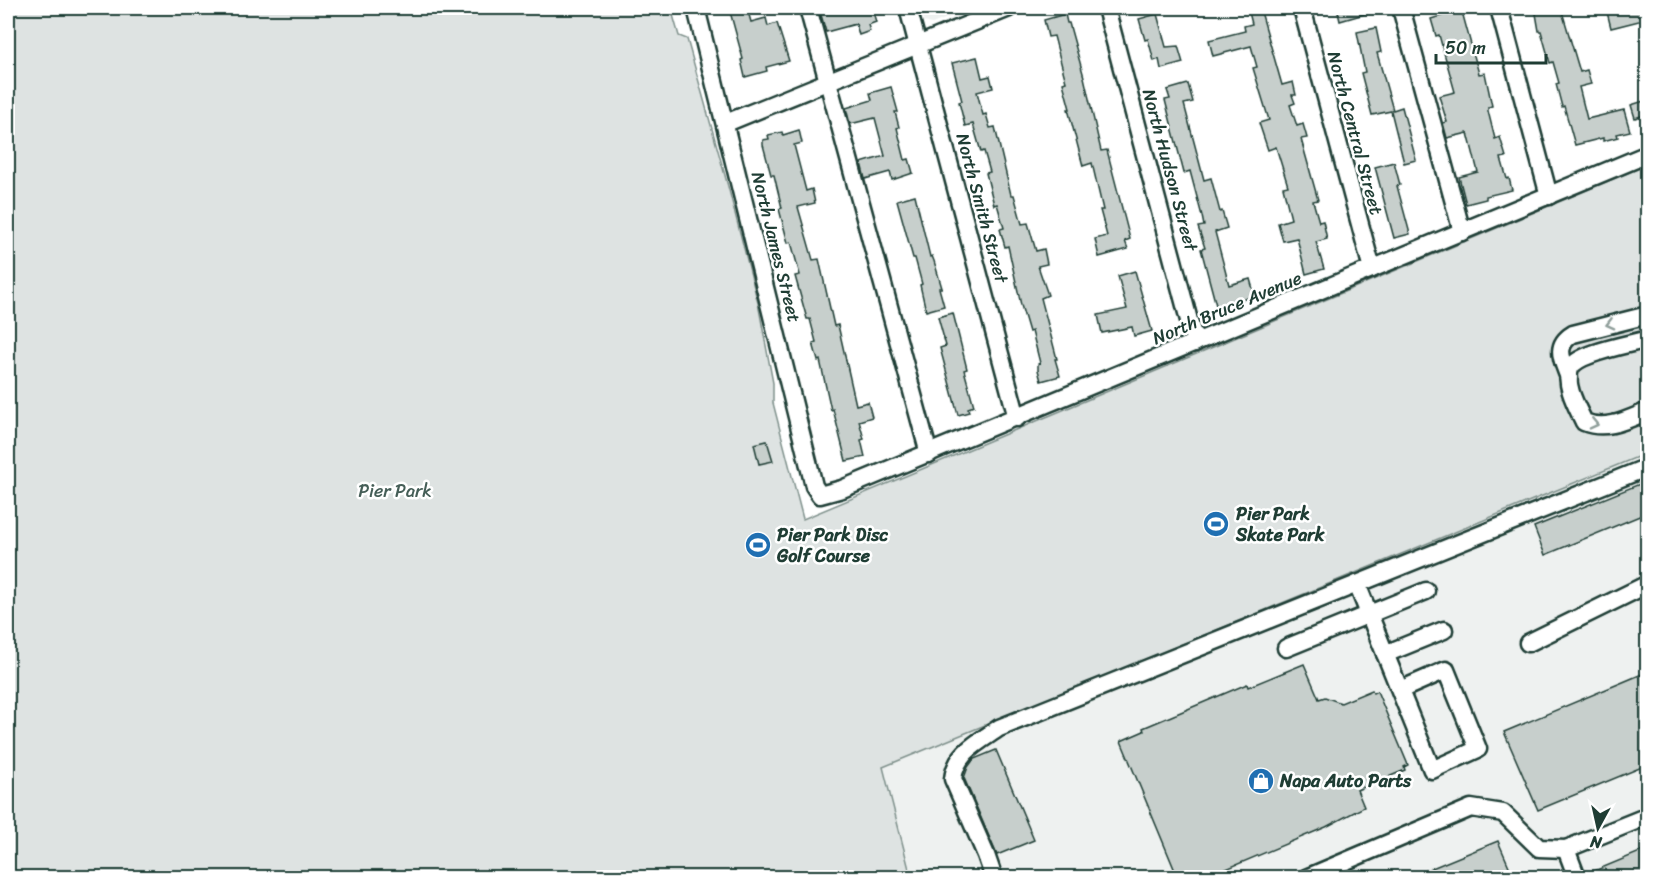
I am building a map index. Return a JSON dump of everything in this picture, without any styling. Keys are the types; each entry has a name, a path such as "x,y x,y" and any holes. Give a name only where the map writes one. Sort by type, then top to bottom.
{"street":[{"name":"North James Street","path":"696,8 814,486 820,495"},
{"path":"808,8 929,454"},
{"name":"North Smith Street","path":"908,8 1017,418"},
{"path":"726,123 1009,8"},
{"name":"North Hudson Street","path":"1106,8 1195,344"},
{"name":"North Central Street","path":"1302,8 1372,269"},
{"path":"1401,8 1462,231"},
{"path":"1499,8 1549,196"},
{"name":"North Bruce Avenue","path":"820,495 842,489 1017,418 1647,154"},
{"path":"1569,378 1561,357 1564,339 1573,334 1647,315"},
{"path":"1647,339 1585,356 1569,369 1571,392 1584,422 1593,426 1606,427 1647,411"},
{"path":"994,878 953,779 954,766 964,751 999,728 1647,467"},
{"path":"1357,584 1432,770 1478,749 1446,670 1400,690"},
{"path":"1528,643 1647,584"},
{"path":"1286,648 1426,591"},
{"path":"1385,654 1444,630"},
{"path":"1306,878 1471,808 1503,813 1539,848 1566,849 1647,816"},
{"path":"1566,849 1577,878"}],"shaded area":[{"path":"921,8 972,8 932,24 924,22"},
{"path":"1647,453 1647,877 911,877 883,767"}],"green space":[{"name":"Pier Park","path":"8,8 671,8 679,36 687,39 729,190 758,303 773,383 773,403 803,519 1647,165 1647,453 883,767 911,877 8,877"}],"building":[{"path":"729,8 747,8 751,22 766,18 768,26 777,23 789,61 766,67 767,71 745,77 741,60 743,59"},
{"path":"819,8 872,8 876,22 868,25 870,31 859,35 856,24 826,32"},
{"path":"1248,8 1260,8 1282,85 1293,82 1296,95 1292,95 1295,103 1290,105 1297,126 1303,124 1307,138 1301,139 1318,200 1313,201 1319,222 1323,221 1327,239 1316,242 1324,269 1306,274 1297,238 1283,241 1278,223 1291,219 1283,187 1288,186 1276,147 1268,150 1259,123 1269,120 1253,68 1257,67 1251,46 1213,56 1209,40 1245,31 1244,26 1252,24"},
{"path":"1337,8 1374,8 1375,11 1340,21"},
{"path":"1461,8 1479,74 1485,73 1492,106 1488,107 1488,111 1495,139 1500,137 1506,157 1501,158 1512,190 1486,196 1486,199 1466,204 1459,177 1478,172 1468,133 1447,138 1443,123 1447,122 1439,96 1455,92 1439,35 1436,36 1431,19 1444,15 1443,11"},
{"path":"1535,8 1561,8 1580,72 1587,70 1591,84 1579,87 1587,119 1624,110 1630,131 1603,141 1603,138 1575,145 1564,106 1562,107 1553,62 1550,63 1541,31 1539,31"},
{"path":"1606,8 1647,8 1647,19 1611,28"},
{"path":"1065,14 1084,77 1101,151 1107,150 1130,239 1125,241 1128,249 1099,257 1095,239 1107,236 1100,210 1103,210 1092,163 1083,166 1068,109 1070,109 1063,83 1066,82 1054,36 1048,37 1044,20"},
{"path":"1157,14 1166,47 1178,46 1183,63 1161,69 1159,59 1154,61 1139,19"},
{"path":"1376,28 1381,52 1377,53 1393,110 1402,107 1416,160 1404,163 1391,111 1372,115 1361,73 1365,72 1357,32"},
{"path":"977,57 982,78 990,76 993,88 977,92 983,115 986,114 990,128 995,127 1011,195 1014,195 1022,224 1028,223 1036,251 1044,249 1047,264 1038,266 1048,295 1041,298 1060,376 1041,381 1038,370 1040,363 1032,331 1029,332 1021,305 1008,246 1005,247 1000,229 1004,228 997,204 994,205 986,173 990,172 984,151 981,152 973,124 965,126 959,102 962,101 952,63"},
{"path":"1188,84 1193,102 1184,104 1204,180 1211,178 1227,228 1215,232 1229,285 1250,279 1255,296 1217,309 1201,249 1205,248 1198,227 1204,226 1202,216 1190,171 1184,173 1165,100 1170,99 1167,90"},
{"path":"891,87 898,112 895,112 899,127 897,128 905,160 909,159 913,173 892,180 890,172 865,179 861,163 885,156 875,118 850,124 846,108 872,100 870,93"},
{"path":"1647,100 1647,114 1635,118 1631,105"},
{"path":"799,130 802,143 794,145 806,191 812,189 815,203 798,207 813,260 819,259 834,326 838,325 856,405 868,402 872,417 859,421 864,439 861,440 865,457 846,461 833,409 831,410 820,360 818,361 813,343 816,342 810,319 807,319 795,276 800,275 779,209 782,208 774,175 771,175 763,145 763,140 769,139 768,135 782,132 783,135"},
{"path":"1394,162 1400,185 1397,186 1410,234 1394,238 1375,167"},
{"path":"915,195 930,257 932,256 934,261 942,288 939,288 944,306 926,311 920,285 922,284 897,200"},
{"path":"1135,271 1152,331 1134,336 1132,327 1102,333 1098,315 1127,309 1118,276"},
{"path":"953,313 967,369 964,370 974,406 968,408 969,412 958,415 940,348 946,346 938,317"},
{"path":"767,441 773,461 759,464 754,444"},
{"path":"1647,481 1647,513 1545,555 1534,527"},
{"path":"1304,664 1319,699 1325,697 1341,703 1372,690 1373,693 1377,691 1408,765 1404,767 1405,770 1357,790 1364,807 1326,827 1205,878 1178,878 1121,741 1144,731 1143,728 1247,684 1248,687"},
{"path":"1647,672 1647,765 1538,810 1504,732"},
{"path":"996,750 1034,840 997,855 964,778 974,759"},
{"path":"1498,841 1514,878 1410,878 1410,877"},
{"path":"1647,849 1647,878 1587,878 1587,874"}],"place":[{"name":"Pier Park Skate Park","path":"1216,524"},
{"name":"Pier Park Disc Golf Course","path":"758,545"},
{"name":"Napa Auto Parts","path":"1261,781"}]}
